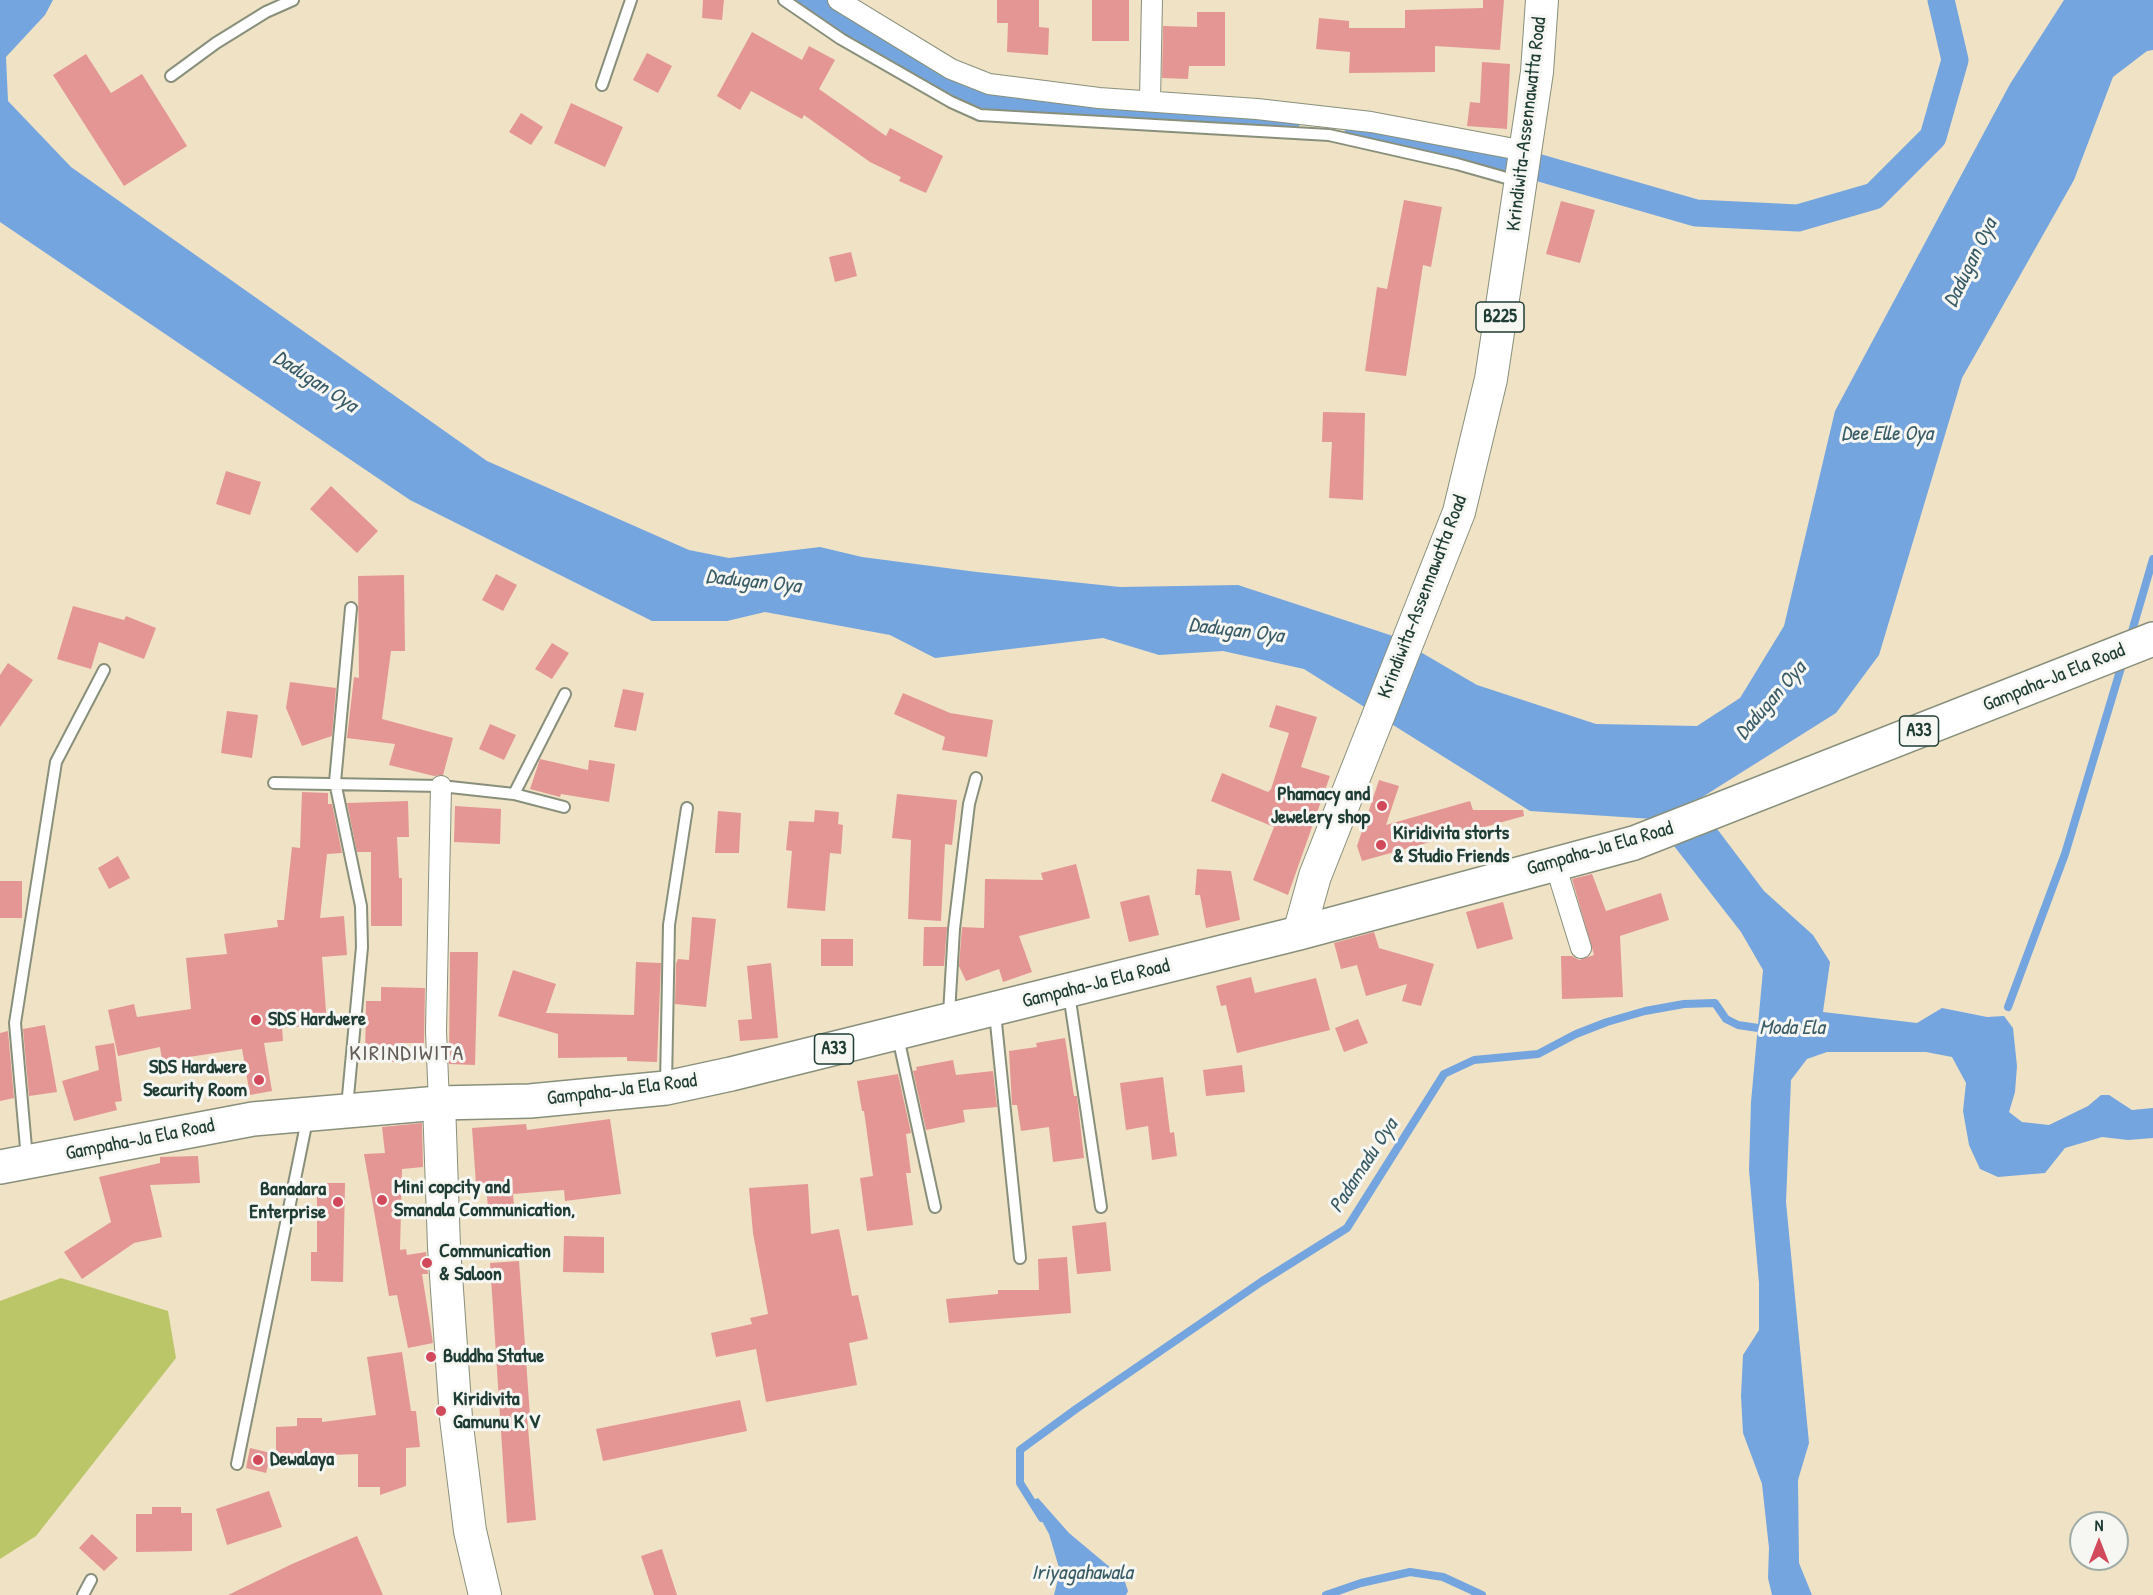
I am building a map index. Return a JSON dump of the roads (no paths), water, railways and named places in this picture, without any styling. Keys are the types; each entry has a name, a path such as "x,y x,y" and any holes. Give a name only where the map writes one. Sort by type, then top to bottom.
{"highway":[{"name":"Gampaha-Ja Ela Road","path":"14,1165 253,1119 439,1102 530,1101 666,1088 949,1021 1299,933 1652,837 2135,646"}],"main road":[{"name":"Krindiwita-Assennawatta Road","path":"1299,933 1315,876 1459,512 1488,390 1537,72 1542,0"},
{"path":"439,1102 444,1247 456,1418 470,1531 485,1595"}],"street":[{"path":"838,0 951,69 989,84 1100,98 1150,100 1371,122 1525,152"},
{"path":"1150,100 1152,0"},
{"path":"439,1102 436,1031 441,786"},
{"path":"1555,864 1581,948"}],"lane":[{"path":"171,76 216,43 266,12 293,0"},
{"path":"602,85 631,0"},
{"path":"784,0 841,39 951,102 980,115 1329,135 1457,164 1520,182"},
{"path":"346,1110 362,947 361,906 335,782 351,608"},
{"path":"14,1165 15,1023 56,762 104,670"},
{"path":"514,794 565,694"},
{"path":"949,1021 954,929 969,804 976,778"},
{"path":"274,783 335,782 441,786 514,794 564,807"},
{"path":"666,1088 669,925 687,808"},
{"path":"1068,991 1101,1207"},
{"path":"995,1009 1020,1258"},
{"path":"897,1033 935,1207"},
{"path":"237,1464 309,1113"},
{"path":"83,1595 90,1580"}],"water":[{"name":"Dee Elle Oya","path":"0,0 53,0 45,15 6,57 8,101 71,167 487,461 689,550 729,558 820,547 862,557 1120,587 1238,585 1393,636 1477,685 1596,724 1697,726 1740,698 1784,626 1835,411 2010,84 2064,0 2153,0 2153,50 2147,51 2113,77 2074,180 1962,378 1879,655 1836,713 1696,801 1764,891 1813,935 1830,962 1823,1012 1917,1023 1942,1008 1987,1017 2004,1016 2013,1028 2017,1066 2015,1092 2009,1112 2022,1122 2049,1125 2088,1106 2101,1095 2109,1095 2132,1110 2153,1108 2153,1138 2128,1140 2102,1137 2065,1148 2045,1173 1998,1177 1980,1169 1969,1145 1963,1111 1966,1083 1952,1057 1926,1052 1827,1052 1807,1059 1791,1080 1786,1202 1809,1443 1798,1480 1799,1563 1812,1595 1772,1595 1768,1578 1769,1548 1762,1484 1743,1433 1741,1396 1743,1355 1759,1330 1759,1283 1749,1170 1751,1102 1763,970 1741,932 1653,819 1530,811 1304,669 1223,651 1159,655 1103,638 935,658 890,635 765,612 727,621 652,621 410,500 0,222"},
{"name":"Iriyagahawala","path":"1038,1498 1069,1533 1124,1579 1128,1591 1126,1595 1054,1595 1060,1571 1049,1534 1031,1501"}],"waterway":[{"path":"804,0 870,42 969,93 1101,110 1287,120"},
{"path":"1358,128 1540,168 1696,213 1798,218 1874,196 1933,137 1955,60 1941,0"},
{"path":"2130,638 2153,559"},
{"path":"2008,1007 2065,854 2123,661"},
{"name":"Padamadu Oya","path":"1042,1518 1020,1483 1020,1450 1261,1282 1347,1228 1444,1074 1474,1060 1538,1054 1576,1034 1607,1022 1645,1011 1684,1004 1715,1003 1726,1019 1738,1025 1758,1028"},
{"path":"1326,1595 1361,1583 1410,1572 1443,1577 1482,1595"}],"place":[{"name":"Phamacy and Jewelery shop","path":"1382,806"},
{"name":"Kiridivita storts & Studio Friends","path":"1381,845"},
{"name":"SDS Hardwere","path":"256,1020"},
{"name":"SDS Hardwere Security Room","path":"259,1080"},
{"name":"Mini copcity and Smanala Communication,","path":"382,1200"},
{"name":"Banadara Enterprise","path":"338,1202"},
{"name":"Communication & Saloon","path":"427,1263"},
{"name":"Buddha Statue","path":"431,1357"},
{"name":"Kiridivita Gamunu K V","path":"441,1411"},
{"name":"Dewalaya","path":"258,1460"}],"district":[{"name":"KIRINDIWITA","path":"407,1054"}],"water label":[{"name":"Dadugan Oya","path":"1971,263"},
{"name":"Dadugan Oya","path":"315,382"},
{"name":"Dadugan Oya","path":"753,582"},
{"name":"Dadugan Oya","path":"1236,631"},
{"name":"Dadugan Oya","path":"1771,701"},
{"name":"Moda Ela","path":"1792,1028"}]}
